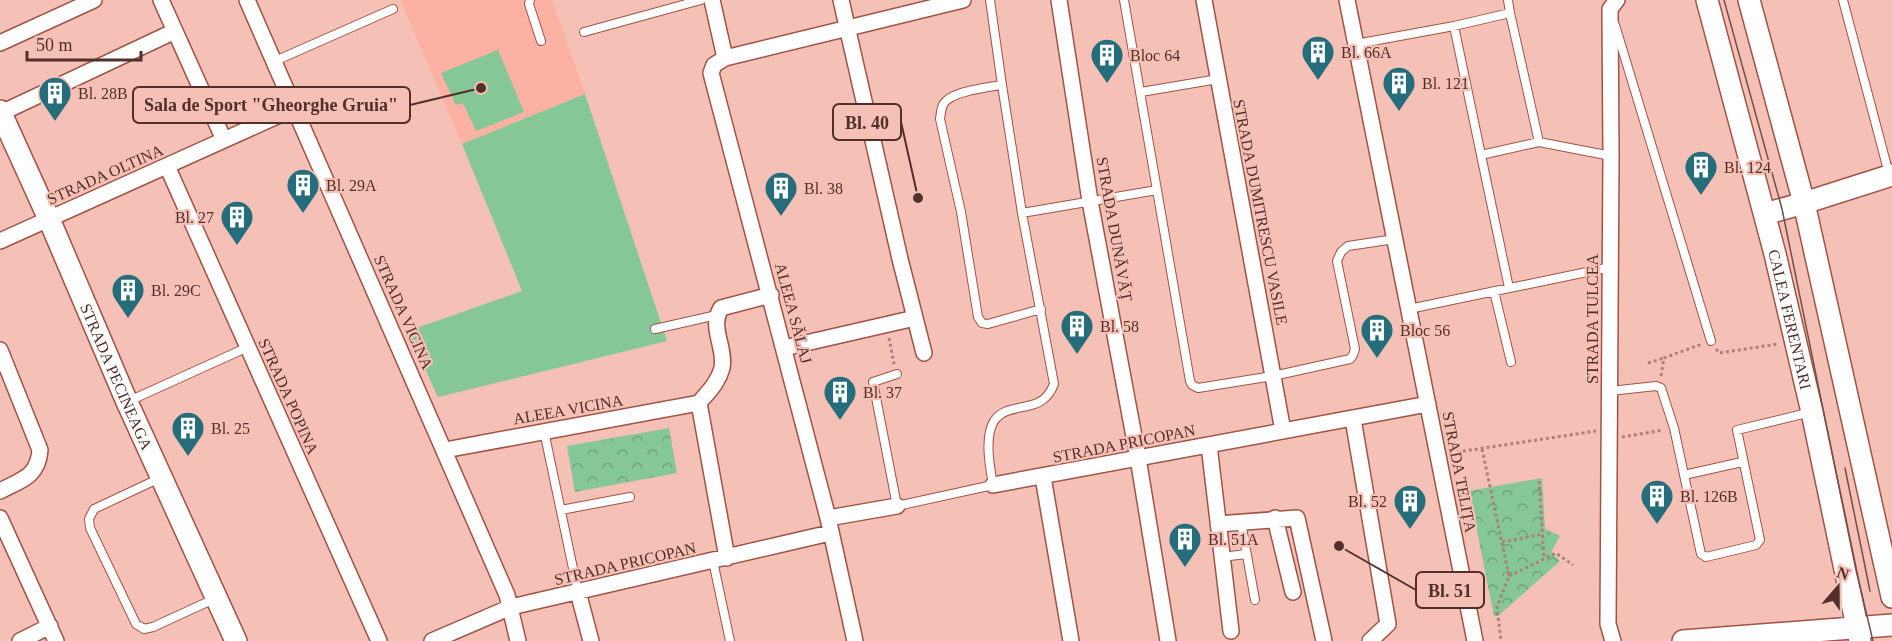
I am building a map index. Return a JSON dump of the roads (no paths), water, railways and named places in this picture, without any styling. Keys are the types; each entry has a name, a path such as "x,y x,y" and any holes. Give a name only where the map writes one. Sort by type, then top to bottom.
{"main road":[{"name":"CALEA FERENTARI","path":"1707,0 1765,214 1812,412 1872,630"},
{"path":"1749,0 1804,203 1892,597"},
{"name":"STRADA PECINEAGA","path":"0,112 49,219 127,402 236,641"},
{"path":"1765,214 1891,175"},
{"path":"1683,641 1872,630"}],"street":[{"path":"0,43 94,0"},
{"path":"161,0 229,138"},
{"name":"STRADA VICINA","path":"247,0 445,450 511,607 518,641"},
{"path":"712,0 725,58 963,0"},
{"path":"841,0 924,353"},
{"name":"STRADA DUNĂVĂȚ","path":"1059,0 1090,201 1138,458 1167,641"},
{"name":"STRADA DUMITRESCU VASILE","path":"1204,0 1283,431"},
{"name":"STRADA TELIȚA","path":"1347,0 1475,641"},
{"name":"STRADA TULCEA","path":"1611,5 1608,624 1613,641"},
{"path":"0,112 175,31"},
{"name":"ALEEA SĂLAJ","path":"725,58 714,65 711,73 771,296 829,526 855,641"},
{"name":"STRADA OLTINA","path":"0,241 295,108"},
{"name":"STRADA POPINA","path":"166,166 379,641"},
{"path":"720,560 699,403 716,384 722,366 715,325 721,308 771,296"},
{"path":"784,348 915,318"},
{"path":"0,351 40,450 39,464 28,476 0,491"},
{"name":"ALEEA VICINA","path":"445,450 699,403"},
{"name":"STRADA PRICOPAN","path":"993,485 1428,404"},
{"path":"1353,419 1388,624 1370,641"},
{"path":"1209,445 1231,631"},
{"path":"1043,477 1071,641"},
{"name":"STRADA PRICOPAN","path":"432,641 511,607 720,560 897,506"},
{"path":"1218,524 1294,517 1299,520 1324,641"},
{"path":"1275,518 1293,592"},
{"path":"2,528 56,641"},
{"path":"578,592 591,641"},
{"path":"20,641 50,626"}],"lane":[{"path":"530,0 529,4 542,41"},
{"path":"584,32 679,3 701,0"},
{"path":"990,0 1022,213 1054,384 1050,395 1042,403 1002,414 994,421 989,436 993,485"},
{"path":"1124,0 1192,386 1198,388 1273,376 1350,359 1354,349 1337,261 1341,252 1348,246 1395,239"},
{"path":"1508,0 1539,142"},
{"path":"1843,0 1891,175"},
{"path":"1611,5 1711,341"},
{"path":"275,61 393,9"},
{"path":"1356,44 1510,13"},
{"path":"1454,26 1509,288"},
{"path":"1141,92 1218,79"},
{"path":"1002,85 965,93 946,100 940,119 961,212 978,317 982,323 988,324 1041,309"},
{"path":"1481,155 1539,142 1611,156"},
{"path":"1022,213 1157,190"},
{"path":"1409,309 1611,267"},
{"path":"1494,291 1511,362"},
{"path":"655,329 717,315"},
{"path":"127,402 248,347"},
{"path":"897,374 873,382 897,506"},
{"path":"1610,391 1659,386 1674,428 1701,554 1706,556 1759,543 1742,462 1738,429 1812,412"},
{"path":"544,431 578,592"},
{"path":"1684,475 1742,462"},
{"path":"161,477 94,509 89,519 90,528 136,624 144,629 217,598"},
{"name":"STRADA PRICOPAN","path":"897,506 993,485"},
{"path":"561,510 630,497"},
{"path":"1241,522 1255,600"},
{"path":"1222,557 1246,554"},
{"path":"720,560 730,641"}],"tram line":[{"path":"1724,0 1782,209 1856,570 1873,641"},
{"path":"1845,468 1870,591"}],"place":[{"name":"Bl. 66A","path":"1318,81"},
{"name":"Bloc 64","path":"1107,84"},
{"name":"Sala de Sport \"Gheorghe Gruia\"","path":"481,88"},
{"name":"Bl. 121","path":"1399,112"},
{"name":"Bl. 28B","path":"55,122"},
{"name":"Bl. 124","path":"1701,196"},
{"name":"Bl. 40","path":"918,198"},
{"name":"Bl. 29A","path":"303,214"},
{"name":"Bl. 38","path":"781,217"},
{"name":"Bl. 27","path":"237,246"},
{"name":"Bl. 29C","path":"128,319"},
{"name":"Bl. 58","path":"1077,355"},
{"name":"Bloc 56","path":"1377,359"},
{"name":"Bl. 37","path":"840,421"},
{"name":"Bl. 25","path":"188,457"},
{"name":"Bl. 126B","path":"1657,525"},
{"name":"Bl. 52","path":"1410,530"},
{"name":"Bl. 51","path":"1339,546"},
{"name":"Bl. 51A","path":"1185,568"}]}
